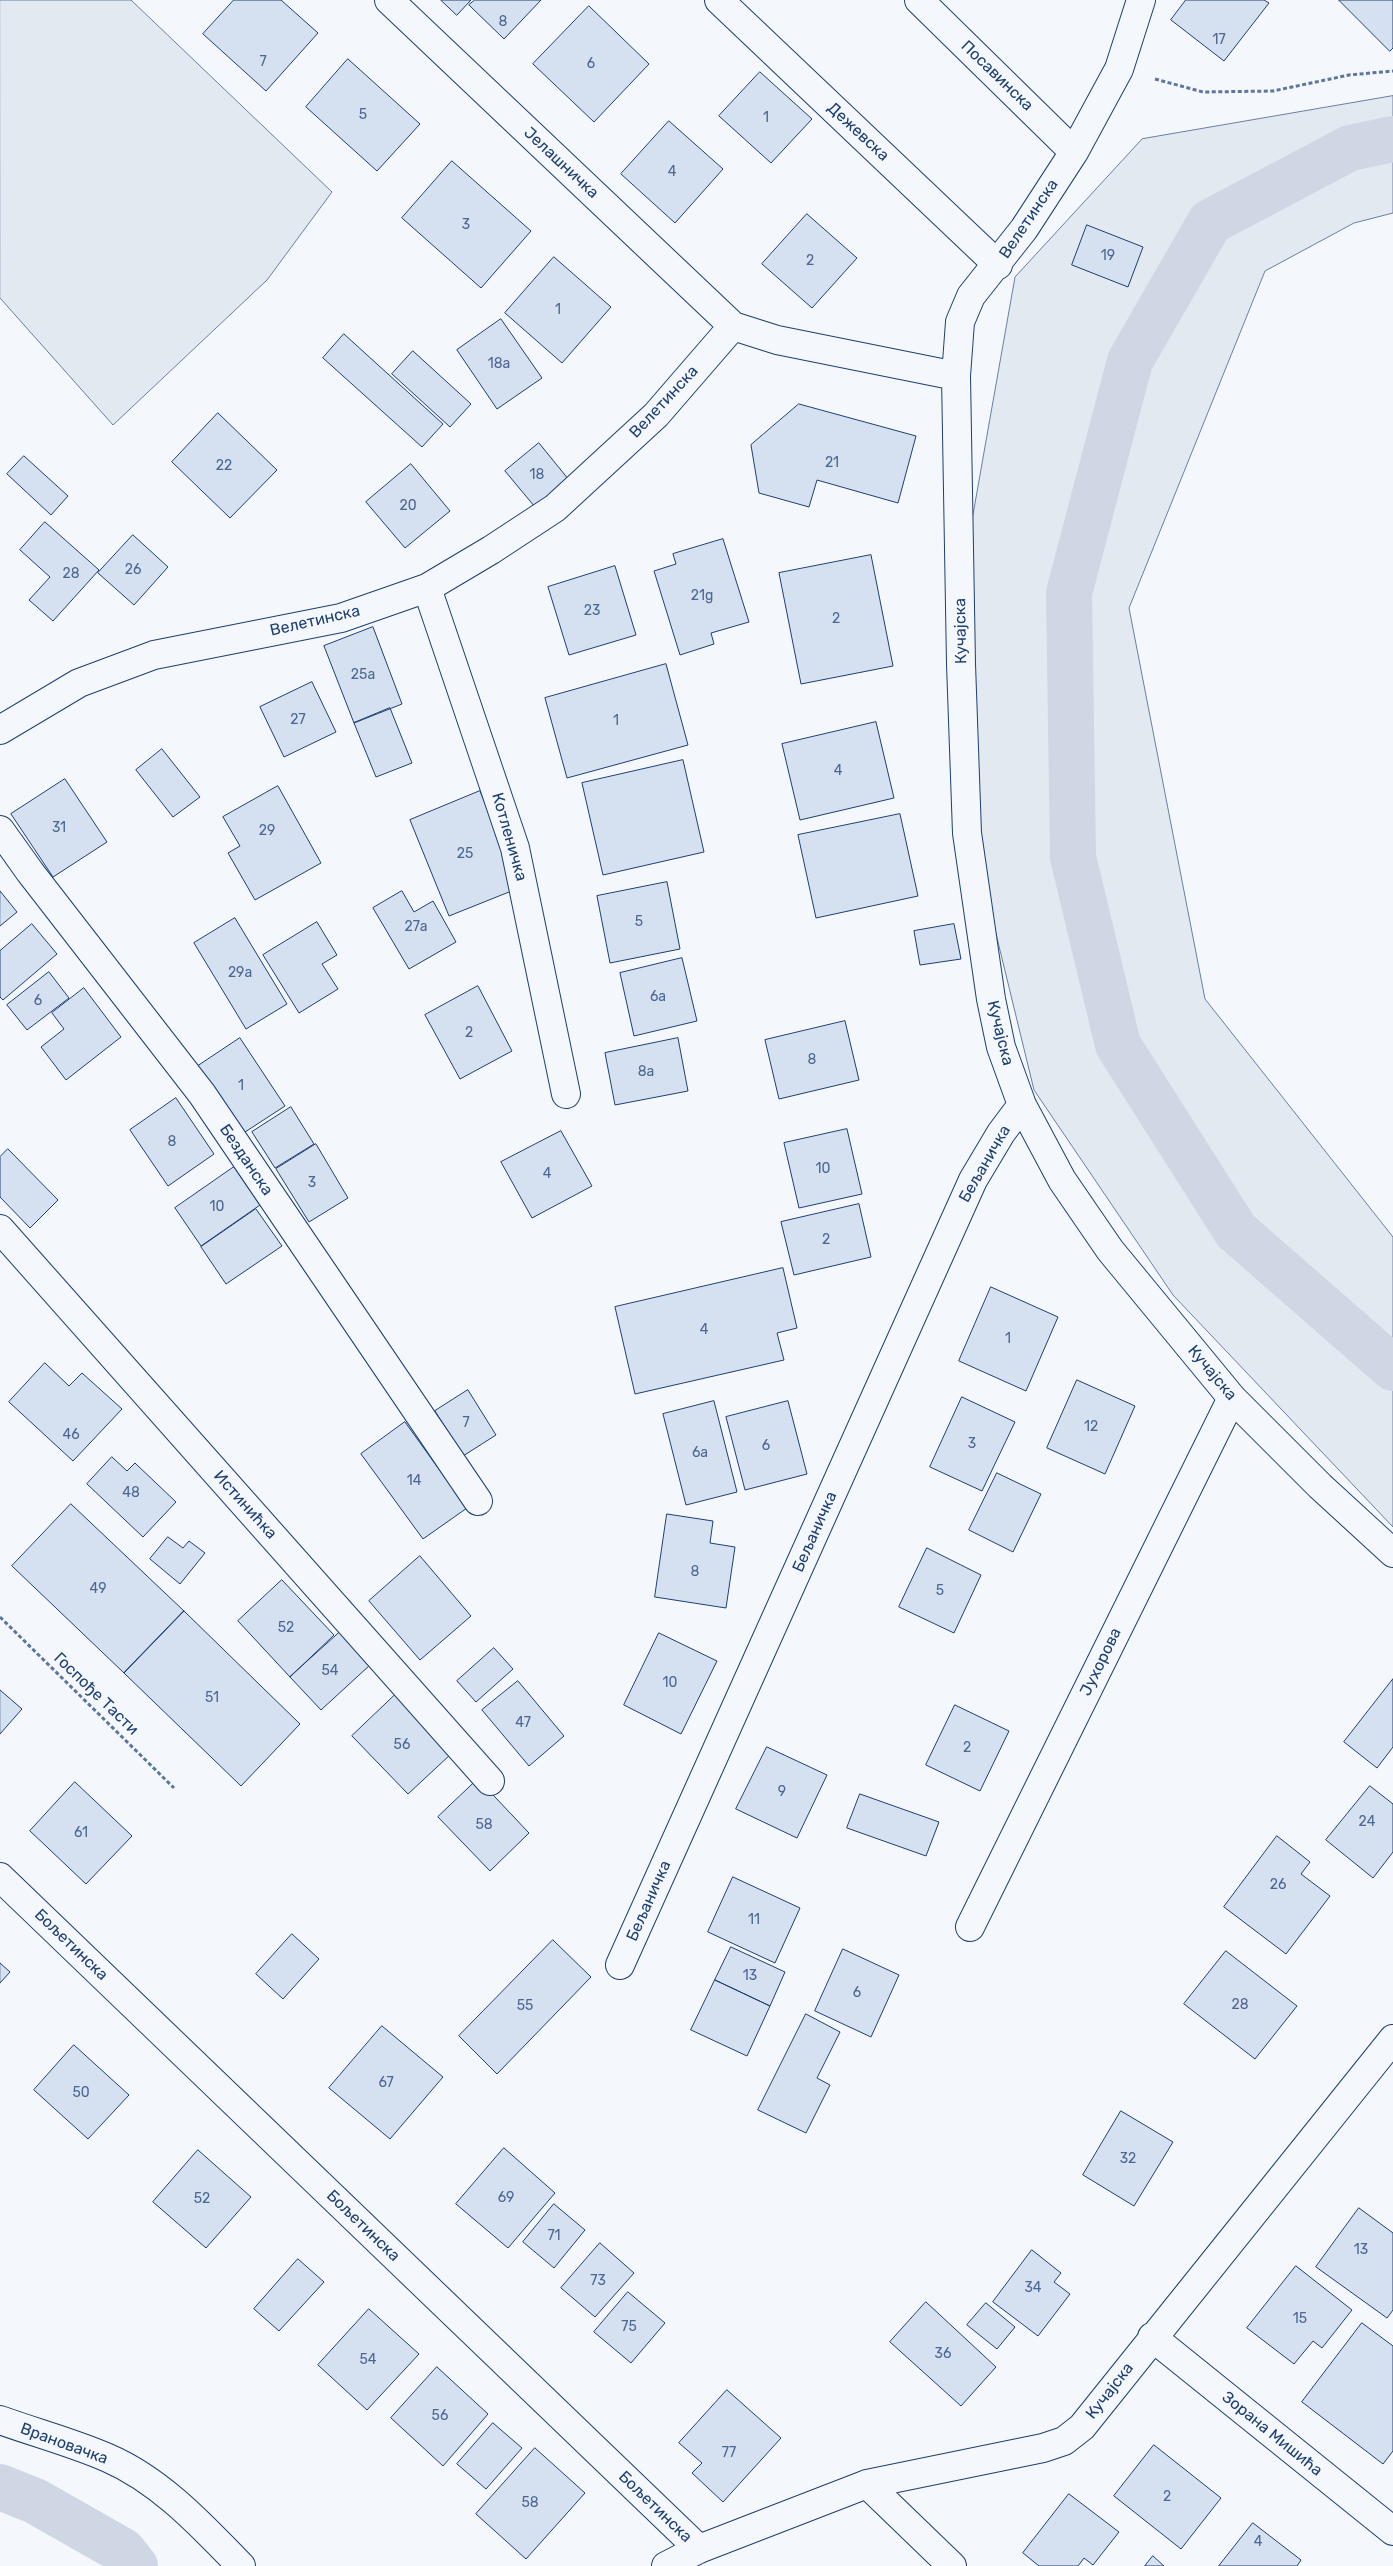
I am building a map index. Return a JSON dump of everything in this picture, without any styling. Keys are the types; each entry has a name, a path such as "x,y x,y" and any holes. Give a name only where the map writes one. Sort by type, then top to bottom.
{"street":[{"name":"Јелашничка","path":"388,0 733,326"},
{"name":"Дежевска","path":"719,0 998,265"},
{"name":"Посавинска","path":"919,0 1074,152"},
{"name":"Велетинска","path":"956,376 960,322 971,296 998,265 1074,152 1119,69 1141,0"},
{"path":"733,326 777,340 956,376"},
{"name":"Велетинска","path":"0,730 79,683 154,654 341,618 427,588 491,550 555,508 656,415 733,326"},
{"name":"Кучајска","path":"956,376 961,664 967,833 1000,1047 1022,1105 1062,1180 1110,1250 1232,1398 1320,1486 1393,1552"},
{"name":"Котленичка","path":"427,588 515,848 566,1094"},
{"name":"Безданска","path":"0,830 30,872 202,1094 478,1500"},
{"name":"Бељаничка","path":"620,1965 973,1180 1001,1133 1022,1105"},
{"name":"Истинићка","path":"0,1229 490,1780"},
{"name":"Јухорова","path":"970,1927 1232,1398"},
{"name":"Бољетинска","path":"0,1877 699,2549 666,2566"},
{"name":"Кучајска","path":"699,2549 866,2484 1043,2448 1064,2441 1082,2427 1152,2337 1393,2039"},
{"name":"Зорана Мишића","path":"1152,2337 1393,2531"},
{"name":"Врановачка","path":"0,2420 109,2458 162,2490 209,2533 241,2566"},
{"path":"866,2484 952,2566"}],"path":[{"path":"1119,69 1204,92 1273,91 1349,75 1393,72"},
{"name":"Госпође Тасти","path":"0,1618 174,1788"}],"shaded area":[{"path":"0,0 131,0 332,192 267,280 113,425 0,298"},
{"path":"1393,96 1393,213 1354,223 1265,271 1129,608 1205,999 1393,1237 1393,1527 1173,1295 1034,1090 970,827 963,571 1015,277 1142,139"}],"building":[{"path":"234,0 281,0 318,33 266,91 203,34"},
{"path":"441,0 471,0 457,15"},
{"path":"475,0 541,0 504,39 469,5"},
{"path":"1186,0 1264,0 1269,3 1224,61 1171,20"},
{"path":"1339,0 1393,0 1393,48 1390,51"},
{"path":"589,6 649,64 594,122 533,64"},
{"path":"348,59 420,124 377,171 306,107"},
{"path":"760,72 812,119 771,163 719,116"},
{"path":"669,121 723,169 675,223 621,174"},
{"path":"452,161 531,231 481,288 402,218"},
{"path":"807,214 857,258 812,308 762,264"},
{"path":"1087,225 1143,247 1128,287 1072,265"},
{"path":"554,257 611,307 562,363 505,313"},
{"path":"501,319 542,378 497,409 457,350"},
{"path":"344,334 443,424 422,447 323,358"},
{"path":"413,351 471,404 450,427 392,374"},
{"path":"799,404 916,436 898,503 817,480 809,507 759,493 751,445"},
{"path":"218,413 277,470 230,518 172,462"},
{"path":"539,443 569,480 535,507 505,471"},
{"path":"24,456 68,496 51,515 7,474"},
{"path":"411,464 450,511 405,548 366,502"},
{"path":"45,522 99,570 53,621 29,600 50,577 20,550"},
{"path":"133,535 168,567 134,605 98,573"},
{"path":"723,539 749,622 711,633 714,644 680,655 654,571 676,564 673,554"},
{"path":"871,555 893,666 801,684 779,573"},
{"path":"615,566 636,635 569,655 548,587"},
{"path":"373,627 402,704 354,723 324,646"},
{"path":"666,664 688,745 567,778 545,698"},
{"path":"312,682 336,732 284,757 260,707"},
{"path":"390,708 412,763 376,777 354,723"},
{"path":"876,722 894,798 800,820 782,744"},
{"path":"162,749 200,797 173,817 136,770"},
{"path":"683,760 704,852 603,875 582,783"},
{"path":"65,779 107,842 53,877 11,814"},
{"path":"278,786 321,863 255,900 228,853 240,846 223,817"},
{"path":"480,791 519,888 449,916 410,820"},
{"path":"900,814 918,896 816,918 798,835"},
{"path":"667,882 680,949 610,963 597,896"},
{"path":"0,891 17,912 0,926"},
{"path":"402,891 414,912 433,901 456,942 409,969 373,908"},
{"path":"235,918 287,1004 246,1029 194,943"},
{"path":"317,922 337,955 322,964 338,989 299,1013 263,955"},
{"path":"32,924 57,954 3,1000 0,997 0,951"},
{"path":"954,924 961,959 920,965 914,931"},
{"path":"682,958 697,1021 634,1036 620,973"},
{"path":"49,972 69,998 27,1030 7,1005"},
{"path":"478,986 512,1051 460,1079 425,1015"},
{"path":"84,988 121,1037 66,1080 41,1047 64,1029 52,1013"},
{"path":"845,1021 859,1080 779,1099 765,1040"},
{"path":"240,1038 285,1106 242,1134 198,1066"},
{"path":"678,1038 688,1091 615,1105 605,1053"},
{"path":"176,1098 214,1154 168,1186 130,1130"},
{"path":"291,1107 314,1144 275,1168 252,1132"},
{"path":"847,1129 862,1194 799,1208 784,1143"},
{"path":"561,1131 592,1186 532,1218 501,1162"},
{"path":"316,1144 348,1198 309,1222 276,1169"},
{"path":"8,1149 58,1200 30,1228 0,1197 0,1157"},
{"path":"234,1167 260,1205 201,1246 175,1208"},
{"path":"859,1204 871,1257 794,1275 781,1222"},
{"path":"256,1209 282,1246 226,1284 201,1247"},
{"path":"783,1268 797,1328 777,1333 784,1360 635,1394 615,1307"},
{"path":"991,1287 1058,1317 1026,1391 959,1361"},
{"path":"45,1363 69,1386 82,1373 122,1409 73,1461 9,1402"},
{"path":"1077,1380 1135,1406 1105,1474 1047,1448"},
{"path":"468,1390 496,1435 463,1456 435,1411"},
{"path":"962,1397 1015,1422 982,1491 930,1467"},
{"path":"714,1401 737,1492 686,1505 663,1414"},
{"path":"788,1401 807,1474 745,1490 726,1417"},
{"path":"405,1422 467,1508 423,1539 361,1454"},
{"path":"112,1457 127,1471 135,1463 176,1502 143,1537 87,1484"},
{"path":"997,1473 1041,1494 1013,1552 969,1530"},
{"path":"71,1504 184,1611 124,1673 12,1566"},
{"path":"667,1514 713,1521 710,1543 735,1547 726,1608 655,1597"},
{"path":"168,1537 183,1548 189,1541 205,1553 180,1584 150,1559"},
{"path":"927,1548 981,1575 954,1633 899,1607"},
{"path":"420,1556 471,1616 420,1660 369,1601"},
{"path":"282,1580 334,1635 290,1677 238,1621"},
{"path":"184,1611 300,1724 241,1786 124,1673"},
{"path":"340,1632 370,1665 321,1710 290,1677"},
{"path":"659,1633 717,1661 681,1734 624,1705"},
{"path":"494,1648 513,1669 476,1702 457,1681"},
{"path":"1393,1679 1393,1747 1377,1768 1344,1742"},
{"path":"518,1681 564,1736 529,1766 482,1710"},
{"path":"0,1690 22,1709 0,1734"},
{"path":"395,1695 451,1754 408,1794 352,1736"},
{"path":"955,1705 1009,1731 980,1791 926,1765"},
{"path":"767,1747 827,1775 797,1838 736,1809"},
{"path":"478,1779 529,1833 490,1871 438,1817"},
{"path":"75,1782 132,1836 86,1884 30,1831"},
{"path":"1370,1786 1393,1804 1393,1852 1373,1878 1326,1840"},
{"path":"860,1794 939,1822 926,1856 847,1828"},
{"path":"1277,1836 1310,1862 1301,1874 1330,1896 1286,1954 1224,1907"},
{"path":"733,1877 800,1908 775,1963 708,1932"},
{"path":"292,1934 319,1959 283,1999 256,1974"},
{"path":"553,1940 591,1977 497,2074 459,2036"},
{"path":"731,1947 785,1972 770,2006 715,1980"},
{"path":"843,1949 899,1975 871,2037 815,2011"},
{"path":"1226,1951 1297,2006 1255,2059 1184,2004"},
{"path":"0,1963 10,1972 0,1983"},
{"path":"715,1980 770,2006 747,2056 691,2030"},
{"path":"806,2014 840,2032 817,2078 830,2085 806,2133 758,2110"},
{"path":"382,2026 443,2077 390,2139 329,2088"},
{"path":"74,2045 129,2095 88,2139 34,2090"},
{"path":"1121,2111 1173,2142 1134,2206 1083,2175"},
{"path":"504,2148 555,2193 508,2248 456,2204"},
{"path":"198,2150 251,2197 206,2248 153,2202"},
{"path":"554,2204 585,2230 554,2268 523,2242"},
{"path":"1359,2208 1393,2233 1393,2310 1387,2318 1316,2267"},
{"path":"600,2243 634,2273 595,2317 561,2288"},
{"path":"1032,2250 1061,2273 1054,2282 1070,2294 1038,2336 993,2302"},
{"path":"298,2259 324,2282 279,2331 254,2309"},
{"path":"1296,2266 1352,2310 1322,2348 1313,2341 1294,2364 1247,2328"},
{"path":"628,2292 665,2323 631,2363 594,2332"},
{"path":"926,2302 996,2367 961,2406 890,2342"},
{"path":"986,2303 1015,2327 997,2349 967,2325"},
{"path":"369,2309 419,2354 367,2410 318,2365"},
{"path":"1362,2323 1393,2346 1393,2451 1383,2464 1302,2402"},
{"path":"437,2367 488,2414 443,2466 391,2418"},
{"path":"727,2390 781,2438 723,2502 692,2473 702,2463 679,2443"},
{"path":"493,2423 522,2448 486,2489 457,2464"},
{"path":"1154,2445 1221,2498 1181,2549 1114,2496"},
{"path":"535,2448 585,2493 526,2559 476,2514"},
{"path":"1069,2494 1119,2532 1093,2565 1084,2558 1078,2566 1039,2566 1023,2553"},
{"path":"1253,2523 1301,2560 1297,2566 1219,2566"},
{"path":"1153,2556 1164,2566 1145,2566"}],"waterway":[{"path":"1393,139 1350,148 1210,222 1130,361 1069,593 1073,857 1118,1045 1236,1231 1393,1368"},
{"path":"0,2487 35,2501 123,2551 135,2566"}]}
